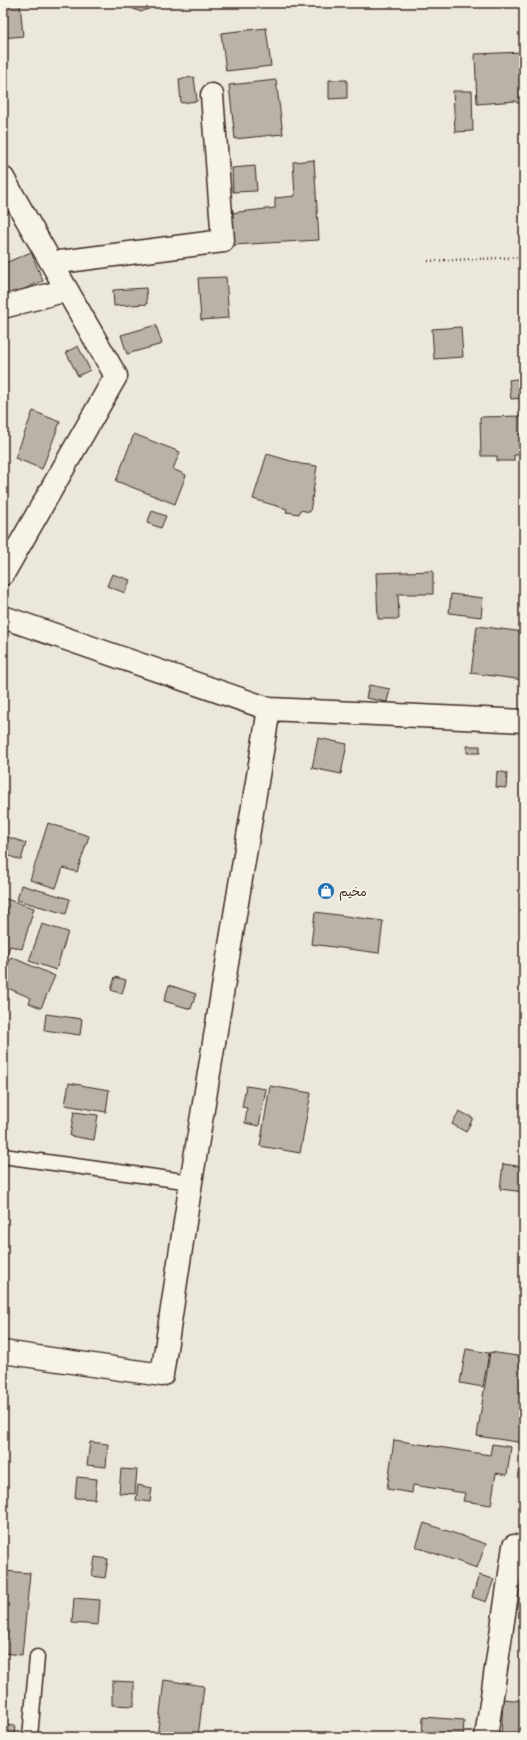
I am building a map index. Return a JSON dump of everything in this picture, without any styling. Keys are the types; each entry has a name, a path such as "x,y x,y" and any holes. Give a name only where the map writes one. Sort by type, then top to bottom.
{"street":[{"path":"52,264 223,240 212,95"},
{"path":"3,178 116,376 3,574"},
{"path":"3,307 67,290"},
{"path":"3,617 270,709 524,720"},
{"path":"3,1352 162,1375 191,1182 270,709"},
{"path":"486,1737 514,1546"}],"lane":[{"path":"3,1156 191,1182"},
{"path":"30,1737 37,1657"}],"path":[{"path":"428,261 524,257"}],"building":[{"path":"3,3 20,3 23,36 3,38"},
{"path":"119,3 162,3 141,12"},
{"path":"266,28 271,66 226,71 221,33"},
{"path":"524,52 524,103 517,103 516,101 477,104 475,54"},
{"path":"194,77 197,101 181,103 179,79"},
{"path":"276,80 283,134 235,139 229,85"},
{"path":"329,80 347,80 347,98 329,99"},
{"path":"453,91 472,91 473,131 455,132"},
{"path":"314,160 319,240 233,245 230,213 275,208 275,198 295,196 293,162"},
{"path":"255,166 257,191 233,192 232,168"},
{"path":"31,252 43,281 3,298 3,264"},
{"path":"226,277 229,318 201,320 198,278"},
{"path":"146,288 147,304 114,306 113,290"},
{"path":"156,325 162,344 127,354 121,335"},
{"path":"461,327 463,357 434,359 432,329"},
{"path":"78,346 90,370 78,376 66,352"},
{"path":"524,378 524,398 511,399 509,380"},
{"path":"33,411 60,422 42,469 15,458"},
{"path":"524,416 524,455 514,455 514,461 497,461 497,456 481,456 480,417"},
{"path":"134,434 180,452 173,469 186,475 175,504 116,481"},
{"path":"267,454 301,464 317,466 310,512 300,510 299,514 286,512 287,509 253,499"},
{"path":"152,511 166,516 161,528 147,523"},
{"path":"433,571 433,594 398,594 399,619 378,619 376,573"},
{"path":"112,574 130,580 125,593 107,586"},
{"path":"451,594 483,598 481,617 449,613"},
{"path":"477,626 524,632 524,680 471,673"},
{"path":"369,685 390,689 387,702 366,698"},
{"path":"318,738 347,744 341,774 312,768"},
{"path":"467,746 480,746 480,753 467,753"},
{"path":"497,771 507,773 506,788 496,787"},
{"path":"48,823 89,836 77,872 63,868 56,888 30,880"},
{"path":"5,836 26,843 21,860 3,854 3,841"},
{"path":"21,885 70,899 66,914 17,900"},
{"path":"3,898 34,908 22,949 10,946 3,967"},
{"path":"315,912 383,921 379,953 311,944"},
{"path":"42,924 68,932 56,970 29,961"},
{"path":"11,957 55,976 41,1008 29,1003 31,998 3,986 3,976"},
{"path":"115,977 126,980 122,994 111,990"},
{"path":"169,985 196,994 191,1009 164,1001"},
{"path":"46,1014 82,1019 80,1035 44,1030"},
{"path":"69,1083 109,1090 106,1112 65,1105"},
{"path":"246,1086 266,1089 259,1126 245,1123 247,1108 242,1107"},
{"path":"270,1086 311,1093 300,1153 260,1146"},
{"path":"459,1111 473,1118 466,1132 452,1124"},
{"path":"74,1112 98,1115 94,1140 70,1136"},
{"path":"503,1164 524,1167 524,1192 500,1189"},
{"path":"466,1349 489,1353 483,1387 460,1383"},
{"path":"490,1352 524,1357 524,1443 477,1436"},
{"path":"394,1440 490,1455 492,1444 511,1447 507,1475 496,1473 491,1505 463,1501 465,1493 413,1485 412,1493 387,1489"},
{"path":"90,1442 108,1444 106,1467 87,1465"},
{"path":"121,1469 137,1470 135,1494 119,1493"},
{"path":"77,1477 97,1479 95,1499 75,1498"},
{"path":"138,1485 152,1488 150,1502 136,1500"},
{"path":"424,1523 486,1544 477,1568 416,1547"},
{"path":"95,1557 108,1559 105,1578 92,1576"},
{"path":"3,1571 30,1573 22,1655 3,1653"},
{"path":"479,1575 494,1579 486,1602 472,1597"},
{"path":"74,1598 100,1600 98,1625 72,1623"},
{"path":"164,1680 204,1686 198,1737 157,1737"},
{"path":"112,1681 134,1682 134,1706 112,1705"},
{"path":"503,1699 524,1701 524,1737 501,1737"},
{"path":"423,1717 464,1720 463,1737 422,1737"},
{"path":"3,1725 15,1726 14,1737 3,1737"}],"place":[{"name":"مخيم","path":"326,891"}]}
